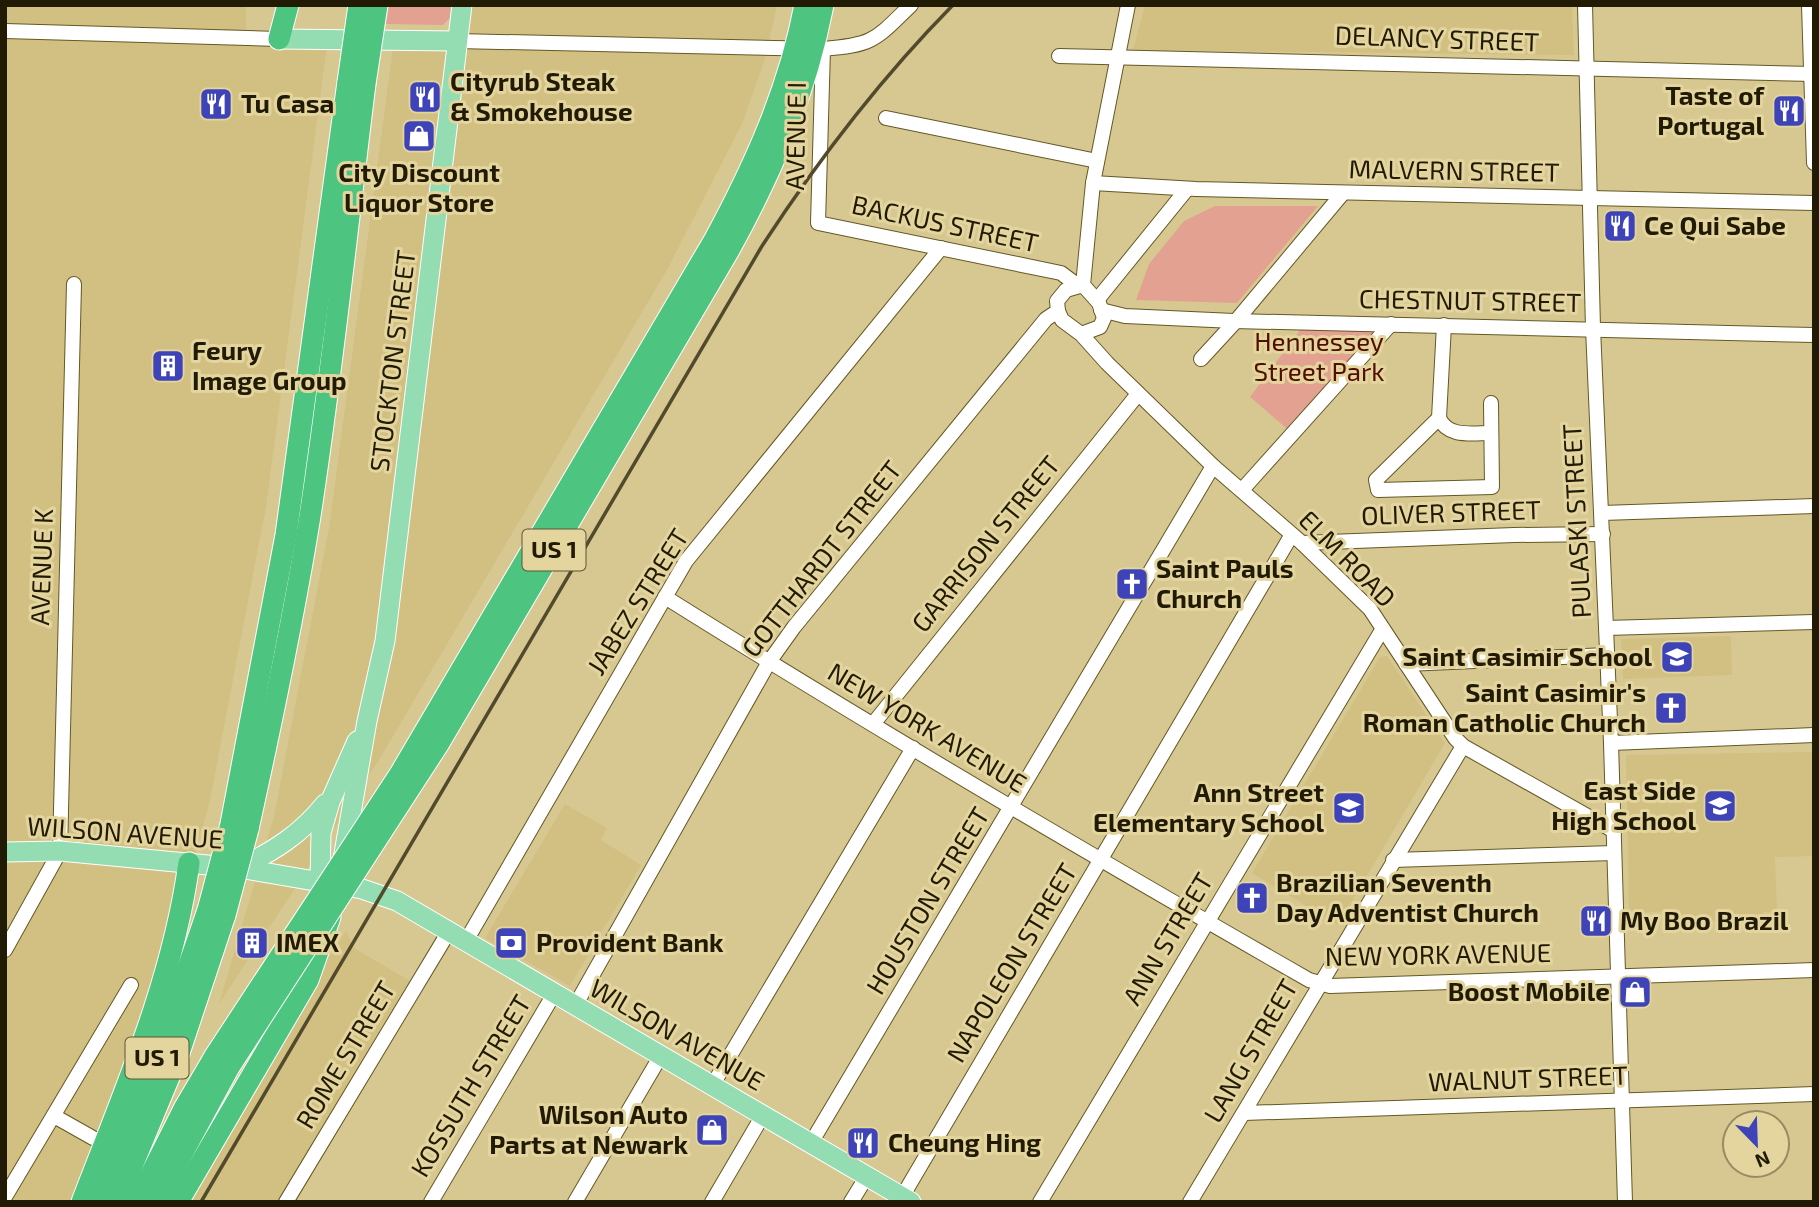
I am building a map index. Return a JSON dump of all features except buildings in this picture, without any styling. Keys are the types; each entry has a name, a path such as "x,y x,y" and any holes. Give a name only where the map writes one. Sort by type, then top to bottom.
{"highway":[{"path":"279,39 288,5"},
{"path":"356,83 359,5"},
{"path":"356,83 377,5"},
{"path":"136,1202 185,1107 222,1062 400,774 705,256 741,189 772,120 790,66 805,5"},
{"name":"US 1","path":"156,1202 222,1062 439,743 729,250 765,183 787,131 808,68 823,5"},
{"name":"US 1","path":"98,1202 216,912 276,702 310,514 326,401 356,83"},
{"path":"82,1202 148,1027 175,933 190,863"},
{"path":"178,1202 308,980 326,930 329,883"},
{"path":"117,1202 178,1053 216,912"}],"main road":[{"name":"STOCKTON STREET","path":"329,883 385,641 462,5"},
{"path":"279,39 457,41"},
{"name":"STOCKTON STREET","path":"329,883 321,833 350,753 367,722"},
{"path":"239,868 288,841 310,823 336,789"},
{"name":"WILSON AVENUE","path":"5,852 60,851 239,868 362,889 397,901 907,1199"}],"street":[{"path":"457,41 822,49 864,44 878,37 911,5"},
{"path":"1125,316 1081,334 1062,320 1057,301 1075,287 1128,5"},
{"name":"PULASKI STREET","path":"1585,5 1592,328 1611,743 1625,1202"},
{"path":"1809,5 1814,163"},
{"path":"5,31 279,39"},
{"name":"AVENUE I","path":"818,223 822,49"},
{"name":"DELANCY STREET","path":"1059,56 1812,74"},
{"path":"886,118 1097,161"},
{"name":"MALVERN STREET","path":"1093,183 1187,189 1814,203"},
{"path":"1099,305 1187,189"},
{"path":"1201,359 1343,193"},
{"name":"BACKUS STREET","path":"818,223 1061,273 1075,287"},
{"name":"JABEZ STREET","path":"457,937 686,561 941,248"},
{"name":"AVENUE K","path":"60,851 74,284"},
{"path":"1075,287 1099,305 1125,316"},
{"path":"1099,305 1104,318 1100,327"},
{"name":"GOTTHARDT STREET","path":"575,1006 769,662 794,627 1046,319 1058,311"},
{"name":"CHESTNUT STREET","path":"1125,316 1814,335"},
{"path":"1242,490 1391,324"},
{"path":"1444,325 1439,418 1443,428 1452,433 1491,433"},
{"name":"ELM ROAD","path":"1081,334 1138,394 1213,466 1370,609 1455,738 1463,746 1614,831"},
{"name":"GARRISON STREET","path":"873,724 1138,394"},
{"path":"1439,418 1376,480 1378,490 1492,487 1491,403"},
{"name":"HOUSTON STREET","path":"811,1143 1213,466"},
{"path":"1602,513 1814,506"},
{"name":"OLIVER STREET","path":"1296,539 1603,534"},
{"name":"NAPOLEON STREET","path":"907,1199 1102,859 1296,539"},
{"name":"NEW YORK AVENUE","path":"665,597 1012,807 1319,984 1330,986 1814,970"},
{"path":"1606,628 1814,622"},
{"name":"ANN STREET","path":"1040,1202 1382,630"},
{"path":"1406,664 1607,655"},
{"path":"1611,743 1814,735"},
{"name":"LANG STREET","path":"1190,1202 1463,746"},
{"path":"712,1086 914,748"},
{"path":"5,950 60,851"},
{"path":"1393,860 1614,853"},
{"name":"ROME STREET","path":"286,1202 457,937"},
{"path":"5,1197 131,985"},
{"name":"KOSSUTH STREET","path":"431,1202 554,994"},
{"path":"575,1202 660,1057"},
{"name":"WALNUT STREET","path":"1244,1113 1814,1094"},
{"path":"712,1202 762,1115"},
{"path":"54,1116 93,1138"},
{"path":"851,1202 867,1176"}],"shaded area":[{"path":"5,5 246,5 246,35 328,38 266,507 209,805 163,968 70,1202 5,1202"},
{"path":"460,5 777,5 766,56 742,124 668,268 379,760 219,1004 274,816 329,528 394,40 458,45"},
{"path":"1145,5 1572,5 1574,55 1133,50"},
{"name":"Saint Casimir School","path":"1731,636 1732,675 1623,679 1621,639"},
{"name":"Ann Street Elementary School","path":"1387,656 1445,743 1338,925 1252,873 1380,657"},
{"name":"East Side High School","path":"1814,752 1814,856 1775,857 1777,912 1763,912 1762,920 1679,922 1678,911 1629,913 1626,755"},
{"path":"565,804 607,828 601,840 641,865 570,986 485,938"},
{"path":"346,931 354,948 412,982 284,1202 182,1202 224,1119"}],"green space":[{"path":"389,5 451,5 450,18 443,25 386,24"},
{"path":"1215,206 1318,206 1237,303 1136,300 1149,264 1184,221"},
{"name":"Hennessey Street Park","path":"1306,322 1391,324 1292,433 1250,397"}],"railway":[{"path":"201,1202 762,246 805,182 852,121 901,61 953,5"}],"place":[{"name":"Cityrub Steak & Smokehouse","path":"425,97"},
{"name":"Tu Casa","path":"216,104"},
{"name":"Taste of Portugal","path":"1789,111"},
{"name":"City Discount Liquor Store","path":"419,136"},
{"name":"Ce Qui Sabe","path":"1620,226"},
{"name":"Feury Image Group","path":"168,366"},
{"name":"Saint Pauls Church","path":"1132,584"},
{"name":"Saint Casimir School","path":"1677,657"},
{"name":"Saint Casimir's Roman Catholic Church","path":"1671,708"},
{"name":"East Side High School","path":"1720,806"},
{"name":"Ann Street Elementary School","path":"1349,808"},
{"name":"Brazilian Seventh Day Adventist Church","path":"1252,898"},
{"name":"My Boo Brazil","path":"1596,921"},
{"name":"IMEX","path":"252,943"},
{"name":"Provident Bank","path":"511,943"},
{"name":"Boost Mobile","path":"1635,992"},
{"name":"Wilson Auto Parts at Newark","path":"712,1130"},
{"name":"Cheung Hing","path":"863,1143"}]}
